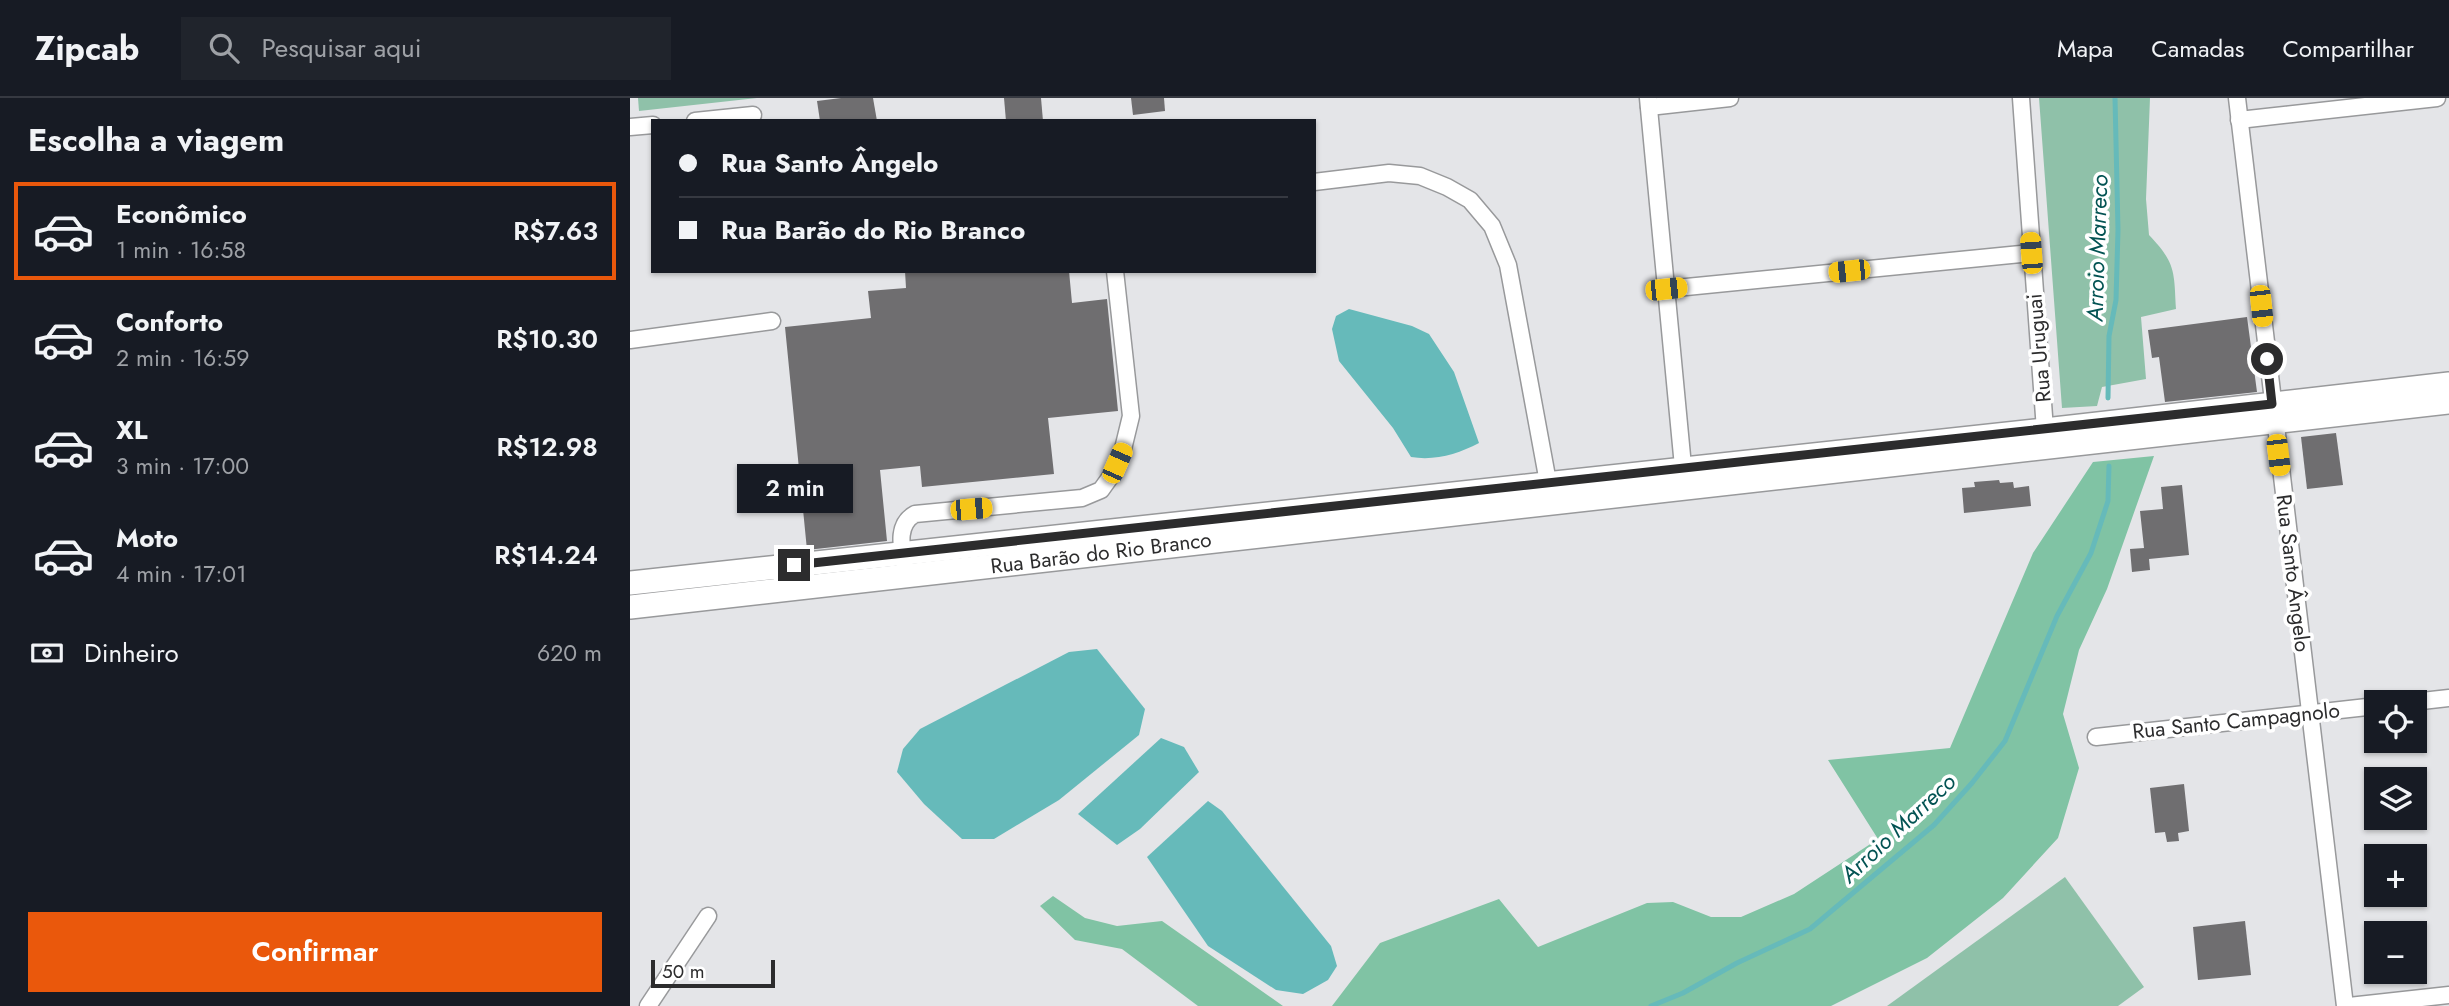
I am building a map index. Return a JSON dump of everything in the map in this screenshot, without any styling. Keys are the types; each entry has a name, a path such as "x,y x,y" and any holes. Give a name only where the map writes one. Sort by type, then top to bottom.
{"main road":[{"name":"Rua Barão do Rio Branco","path":"2273,414 2449,384"},
{"name":"Rua Barão do Rio Branco","path":"630,607 904,565 2273,414 2449,402"},
{"name":"Rua Barão do Rio Branco","path":"1684,478 2045,430 2164,426"},
{"name":"Rua Barão do Rio Branco","path":"630,583 904,565"}],"street":[{"path":"1684,478 1648,102 1730,98"},
{"name":"Rua Uruguai","path":"2021,98 2045,430"},
{"name":"Rua Santo Ângelo","path":"2237,98 2273,414 2347,1006"},
{"path":"2239,120 2437,98"},
{"path":"714,119 753,115"},
{"path":"630,127 651,125"},
{"path":"1316,182 1389,173 1420,176 1470,200 1492,226 1508,265 1550,493"},
{"path":"1666,289 2031,253"},
{"path":"904,565 904,524 915,514 1082,498 1101,490 1111,476 1123,449 1131,416 1115,273"},
{"path":"630,340 772,321"},
{"path":"630,577 630,583"},
{"path":"2427,700 2449,698"},
{"name":"Rua Santo Campagnolo","path":"2096,737 2364,707"},
{"path":"648,1006 708,916"},
{"path":"2347,1006 2449,995"}],"green space":[{"path":"638,98 757,98 639,111"},
{"path":"2039,98 2150,98 2146,199 2149,235 2164,253 2172,269 2176,309 2141,317 2146,379 2102,387 2097,406 2062,408"},
{"path":"2154,456 2107,589 2079,650 2063,714 2079,768 2058,838 2003,898 1927,958 1831,1006 1332,1006 1380,943 1499,899 1538,947 1647,903 1673,902 1711,917 1741,917 1794,894 1878,839 1828,760 1950,748 2033,553 2093,462"},
{"path":"2065,877 2144,987 2118,1006 1887,1006"},
{"path":"1053,896 1085,918 1117,926 1162,921 1283,1006 1198,1006 1122,949 1075,940 1040,906"}],"water":[{"path":"1349,309 1412,326 1429,334 1454,372 1479,443 1446,456 1411,457 1393,428 1339,361 1332,329 1336,316"},
{"path":"1097,649 1145,709 1139,735 1059,800 994,839 962,839 924,804 897,772 903,749 920,729 1069,652"},
{"path":"1161,738 1184,747 1199,772 1140,829 1117,845 1078,814"},
{"path":"1208,801 1222,811 1331,946 1337,966 1328,980 1303,994 1276,990 1208,946 1147,857"}],"building":[{"path":"873,98 877,119 820,119 817,101"},
{"path":"1004,98 1041,98 1043,119 1006,119"},
{"path":"1131,98 1164,98 1165,111 1133,115"},
{"path":"905,273 1069,273 1072,303 1107,299 1118,411 1048,418 1054,474 922,487 920,466 880,470 887,541 807,550 785,327 871,318 868,291 906,288"},
{"path":"2247,317 2257,392 2165,402 2159,357 2152,358 2148,330"},
{"path":"2336,433 2343,485 2307,489 2301,437"},
{"path":"1999,480 2000,483 2013,482 2014,488 2029,486 2031,506 1964,513 1962,488 1975,487 1974,482"},
{"path":"2182,485 2189,555 2149,559 2150,570 2132,572 2130,549 2144,548 2140,511 2163,509 2161,487"},
{"path":"2184,784 2189,831 2178,833 2179,841 2167,842 2165,832 2155,833 2150,788"},
{"path":"2245,921 2251,975 2198,980 2193,927"}],"waterway":[{"name":"Arroio Marreco","path":"2108,398 2109,336 2116,300 2118,230 2115,98"},
{"name":"Arroio Marreco","path":"1651,1006 1683,993 1737,963 1810,929 1934,825 1972,783 2005,741 2057,616 2091,553 2108,501 2109,466"}],"route":[{"path":"794,565 2272,404 2267,359"}]}
